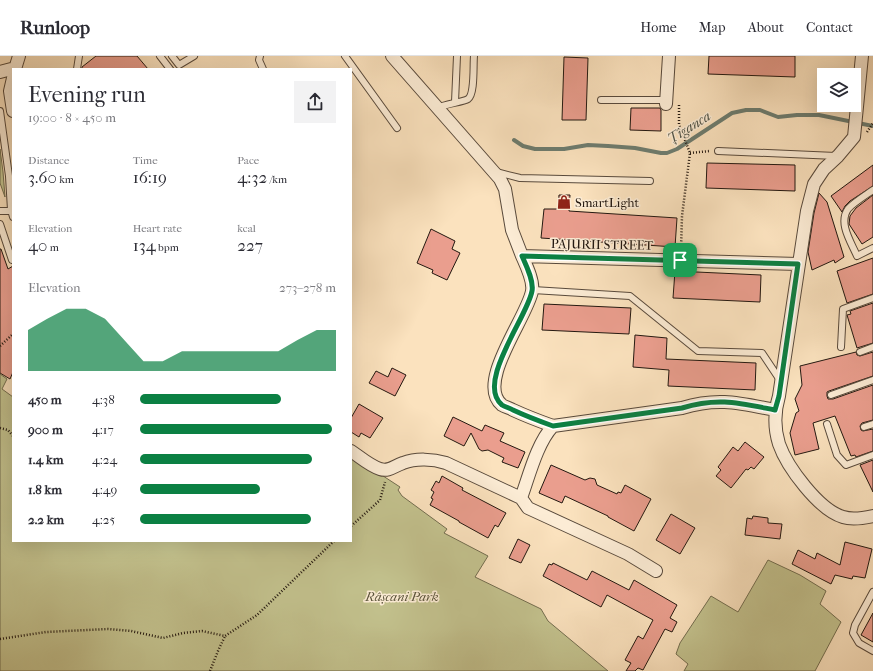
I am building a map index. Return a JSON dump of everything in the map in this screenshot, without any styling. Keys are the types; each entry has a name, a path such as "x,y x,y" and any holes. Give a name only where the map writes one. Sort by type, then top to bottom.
{"street":[{"path":"15,68 19,56"},
{"path":"667,102 669,56"},
{"path":"862,56 854,138 824,169 814,184 807,211 779,396 775,410 779,445 787,462 811,494 836,514 843,517 866,518 873,516"},
{"path":"397,59 437,108 495,172 505,188 512,230 529,272 533,290 523,317 511,336 500,359 495,389 497,398 502,405 534,420 553,426 682,408 699,403 733,402 775,410"},
{"path":"0,72 12,72"},
{"path":"12,82 10,91 12,104"},
{"name":"PAJURII STREET","path":"522,256 798,264"},
{"path":"521,498 542,442 553,426"},
{"path":"352,452 372,465 380,469 388,470 403,462 415,460 438,460 521,498 528,508 628,554 656,571"}],"lane":[{"path":"77,68 79,56"},
{"path":"160,56 169,68"},
{"path":"172,56 179,65 194,56"},
{"path":"260,56 259,60 263,68"},
{"path":"345,56 397,128"},
{"path":"455,102 457,56"},
{"path":"437,108 445,104 468,99 472,94 474,56"},
{"path":"601,100 667,102"},
{"path":"0,111 11,176 12,213 0,210"},
{"path":"718,151 838,156"},
{"path":"495,172 520,178 650,181"},
{"path":"873,190 849,208 844,219 846,229 857,256 873,248"},
{"path":"0,224 12,260"},
{"path":"533,290 630,296 698,350 762,353 781,381"},
{"path":"841,347 843,309 873,298"},
{"path":"860,352 873,347"},
{"path":"831,395 873,380"},
{"path":"827,424 837,455 846,465 873,455"},
{"path":"864,427 873,424"},
{"path":"873,592 854,625 853,633 858,643 873,651"}],"path":[{"path":"679,125 690,153 682,216 680,260"},
{"path":"690,153 718,151"},
{"path":"0,346 12,335"},
{"path":"0,428 8,430 12,435"},
{"path":"352,525 380,500 388,470"},
{"path":"210,671 225,636 257,615 333,542"},
{"path":"0,639 46,632 108,628 163,638 183,633 202,631 225,636"}],"green space":[{"path":"0,149 3,172 5,197 0,183"},
{"name":"Râșcani Park","path":"0,374 7,379 2,389 12,396 12,542 352,542 352,456 400,487 398,490 402,496 447,529 444,533 488,556 475,577 541,609 548,621 608,671 0,671"},
{"path":"768,560 800,575 826,591 820,604 841,622 815,671 684,671 688,664 676,654 680,643 711,596 738,612"}],"building":[{"path":"96,56 137,56 147,68 82,68"},
{"path":"709,56 795,56 795,77 708,74"},
{"path":"564,57 588,58 586,120 562,120"},
{"path":"631,108 660,108 661,131 630,130"},
{"path":"707,163 795,165 795,191 706,188"},
{"path":"873,165 873,186 850,201 842,212 831,196"},
{"path":"819,193 827,202 844,257 835,263 834,260 812,270 808,252 814,213"},
{"path":"559,195 570,195 569,211 677,218 675,247 541,238 544,209 558,209"},
{"path":"873,195 873,237 862,244 849,224 850,216 856,208"},
{"path":"431,229 455,241 452,249 460,253 447,280 432,273 433,270 417,263"},
{"path":"1,249 8,269 12,267 12,374 10,379 0,373"},
{"path":"873,258 873,294 847,303 837,271"},
{"path":"675,271 761,275 760,302 673,298"},
{"path":"873,303 873,343 857,348 847,315 851,314 850,311"},
{"path":"544,304 631,308 629,334 542,330"},
{"path":"635,335 667,338 666,359 756,363 755,390 668,386 669,370 633,367"},
{"path":"856,352 857,355 860,356 873,352 873,376 829,391 827,392 827,396 828,399 833,399 873,385 873,420 862,423 860,426 861,430 863,431 873,429 873,451 856,457 855,455 851,456 835,416 813,423 819,449 795,455 790,433 796,413 799,411 795,399 802,385 800,366"},
{"path":"392,368 406,375 395,396 369,383 376,371 388,377"},
{"path":"359,404 383,418 370,438 361,433 359,437 352,433 352,416"},
{"path":"453,417 482,431 485,425 504,433 500,441 525,452 518,468 502,462 504,458 488,450 482,451 479,449 471,433 464,446 444,436"},
{"path":"745,442 764,457 754,469 751,467 748,470 746,469 731,488 716,476 721,470 718,467 733,447 738,451"},
{"path":"873,460 873,492 860,465"},
{"path":"551,465 585,480 590,478 595,479 597,485 617,494 618,492 621,493 625,485 651,499 634,531 608,516 565,496 562,503 539,493"},
{"path":"442,476 463,488 462,490 506,513 498,527 495,525 488,538 430,505 434,492 431,490 436,481 439,483"},
{"path":"671,514 695,528 680,554 656,540"},
{"path":"753,516 768,518 768,523 782,524 780,539 745,535 747,518 752,519"},
{"path":"518,539 530,545 521,563 509,558"},
{"path":"845,542 872,549 865,578 853,576 852,579 835,575 831,584 792,564 798,550 815,559 817,553 840,565"},
{"path":"553,563 587,580 592,571 629,590 634,580 677,605 670,618 677,622 672,632 665,629 643,670 638,668 635,671 626,671 631,663 625,660 638,636 643,639 653,620 607,595 601,607 543,576 549,564 552,565"},
{"path":"873,613 873,642 861,635"}],"waterway":[{"name":"Țîganca","path":"514,140 523,146 535,149 564,149 588,145 635,148 667,153 677,149 732,113 746,110 760,110 778,117 819,115 873,126"}],"place":[{"name":"SmartLight","path":"564,202"}],"route":[{"path":"522,256 680,260 798,264 779,396 775,410 733,402 699,403 682,408 553,426 534,420 502,405 497,398 495,389 500,359 511,336 523,317 533,290 529,272 522,256"}]}
